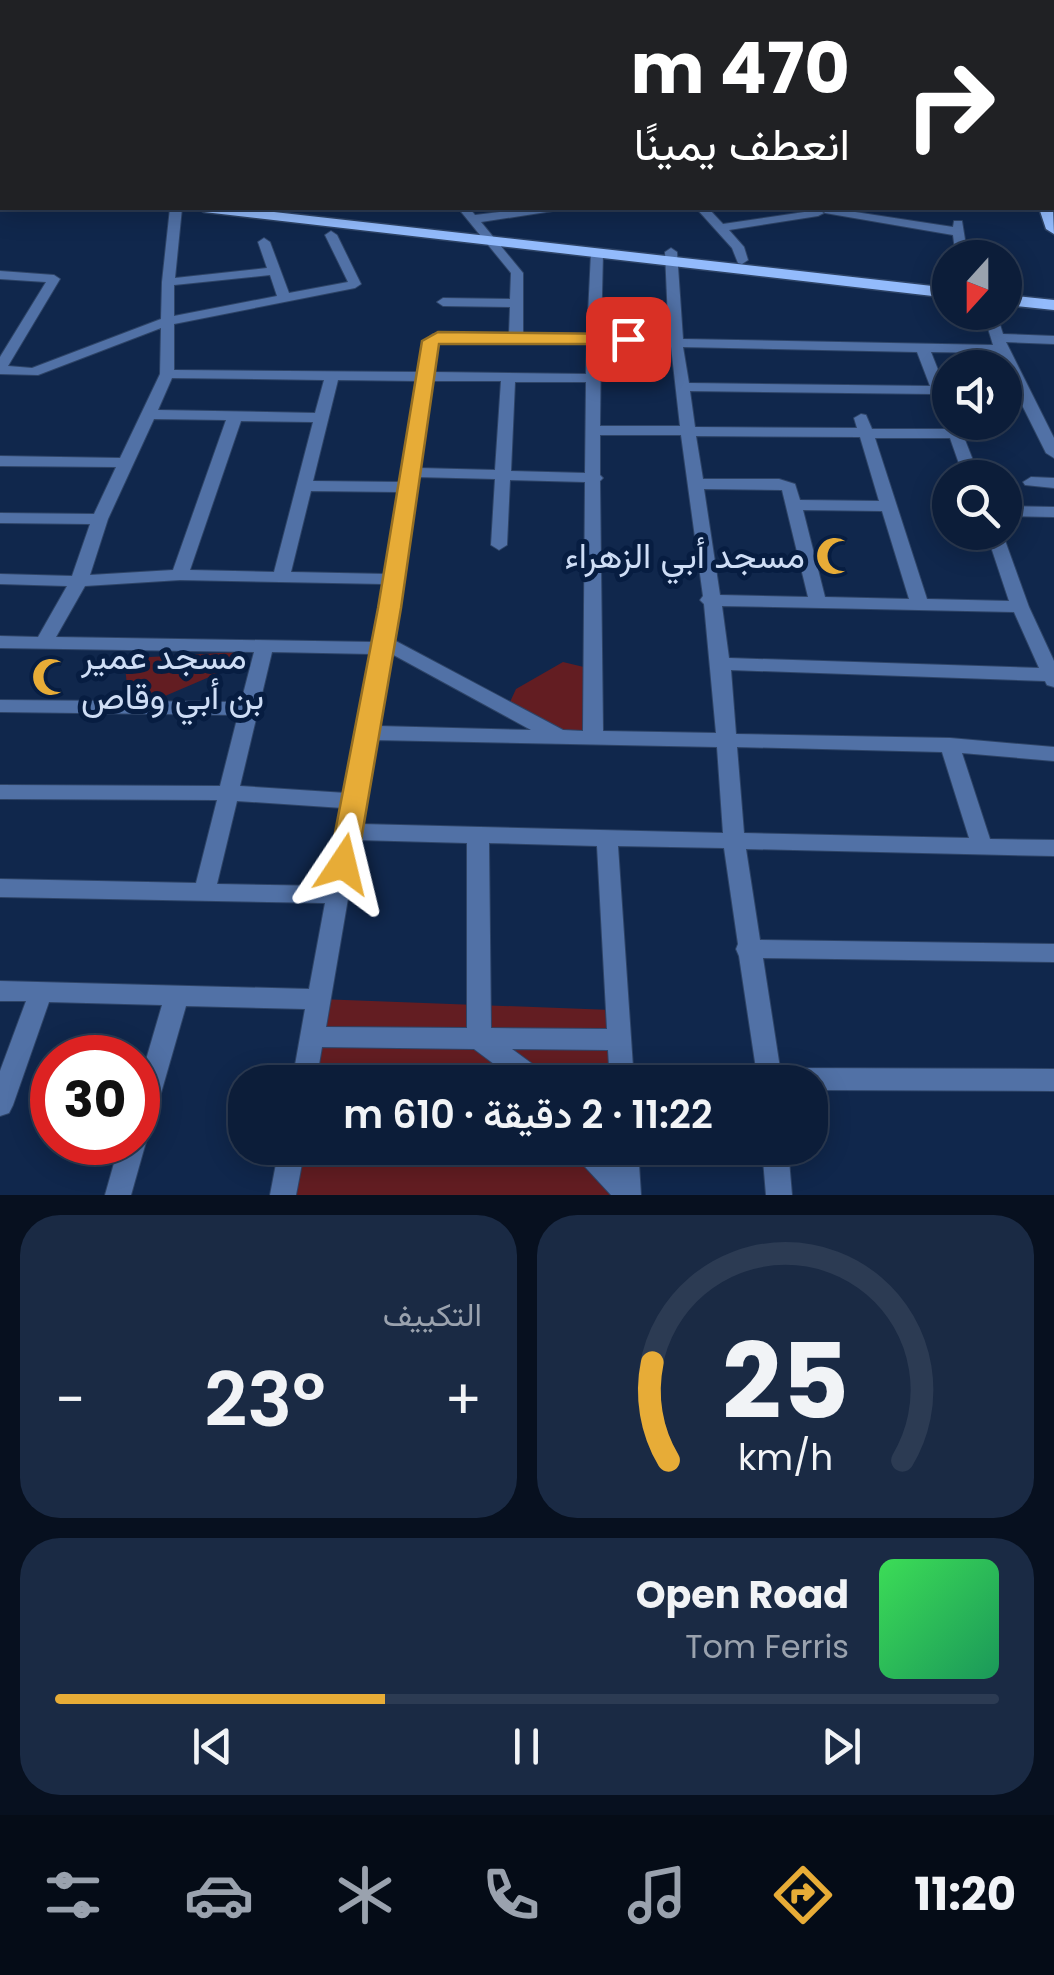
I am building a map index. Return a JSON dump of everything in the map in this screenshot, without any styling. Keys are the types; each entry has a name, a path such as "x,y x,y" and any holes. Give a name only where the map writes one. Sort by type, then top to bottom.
{"main road":[{"path":"229,210 484,230 597,253 742,260 932,282"},
{"path":"300,210 484,230 932,292"},
{"path":"1022,291 1054,294"},
{"path":"1022,302 1054,306"}],"street":[{"path":"43,643 80,581 100,520 167,374 168,282 176,210"},
{"path":"466,210 517,273 516,338"},
{"path":"484,230 547,210"},
{"path":"704,210 738,247 742,260"},
{"path":"721,228 824,212 958,227 960,240"},
{"path":"0,275 54,279 0,369 34,372 167,321 356,284 331,234"},
{"path":"264,242 284,298"},
{"path":"593,740 596,478 590,378 597,253"},
{"path":"671,257 694,484 720,664 734,842 767,1065"},
{"path":"168,282 273,271"},
{"path":"204,279 211,311"},
{"path":"443,302 516,302"},
{"path":"995,330 1054,453"},
{"path":"307,1065 433,338 593,340 676,333 923,348 1054,340"},
{"path":"923,348 932,375"},
{"path":"167,374 590,378"},
{"path":"281,578 332,374"},
{"path":"499,545 508,377"},
{"path":"683,387 932,390"},
{"path":"148,414 320,418"},
{"path":"180,576 235,416"},
{"path":"594,430 689,432 864,426 932,432"},
{"path":"864,426 920,605"},
{"path":"0,461 126,463"},
{"path":"307,486 502,475 596,478"},
{"path":"1031,482 1054,483"},
{"path":"694,484 789,487 818,603"},
{"path":"794,505 890,506"},
{"path":"1022,511 1054,512"},
{"path":"0,518 100,520"},
{"path":"720,664 1053,677 1020,607 1000,550"},
{"path":"0,579 393,579"},
{"path":"710,600 1020,607"},
{"path":"0,642 264,648 379,648 388,644 560,738"},
{"path":"204,894 264,648"},
{"path":"0,706 249,710"},
{"path":"367,733 950,745 1054,754"},
{"path":"950,745 982,847"},
{"path":"0,792 229,794 355,800"},
{"path":"349,832 1054,848"},
{"path":"478,836 479,1038"},
{"path":"607,840 621,1065"},
{"path":"0,888 338,894"},
{"path":"748,949 1054,953"},
{"path":"0,991 319,999"},
{"path":"0,1104 41,992"},
{"path":"160,1054 177,996"},
{"path":"312,1037 620,1040"},
{"path":"479,1038 515,1065"},
{"path":"828,1081 1054,1080"},
{"path":"118,1195 126,1165"},
{"path":"284,1195 289,1165"},
{"path":"600,1165 628,1194"},
{"path":"626,1165 628,1194"},
{"path":"776,1165 779,1195"}],"shaded area":[{"path":"238,652 246,656 242,663 158,699 144,699 127,686 125,666 133,658"},
{"path":"563,662 588,668 590,730 559,735 513,710 510,702 516,689"},
{"path":"319,999 612,1010 616,1065 307,1065"},
{"path":"289,1165 623,1165 626,1195 284,1195"}],"place":[{"name":"مسجد أبي الزهراء","path":"835,556"},
{"name":"مسجد عمير بن أبي وقاص","path":"51,677"}],"route":[{"path":"343,864 431,341 438,337 628,339"}]}
